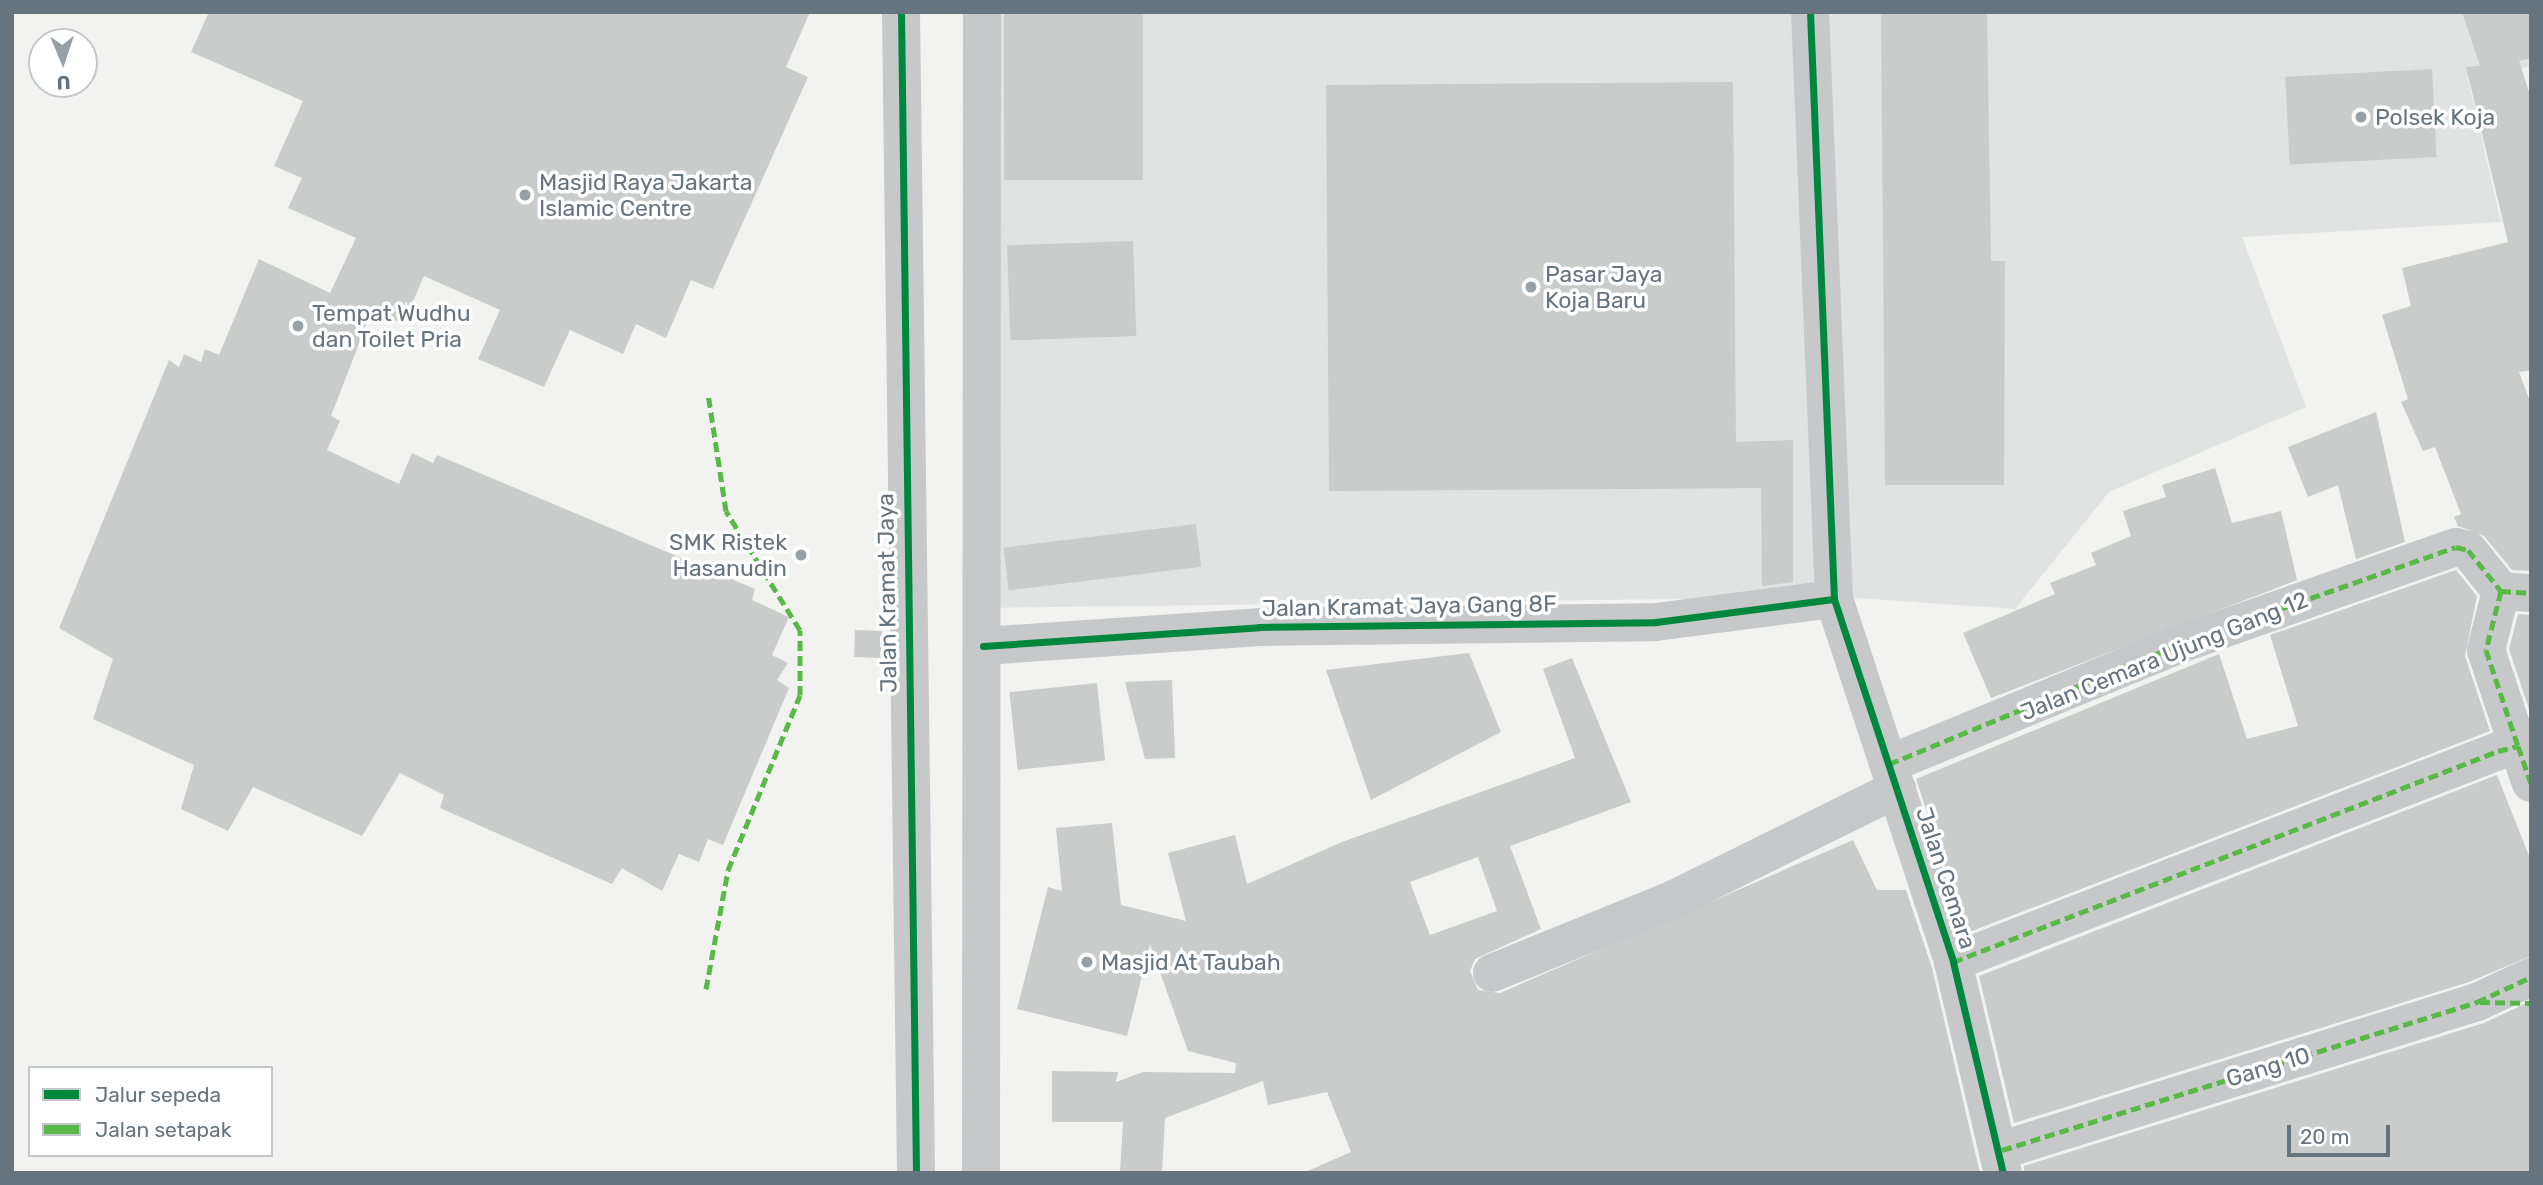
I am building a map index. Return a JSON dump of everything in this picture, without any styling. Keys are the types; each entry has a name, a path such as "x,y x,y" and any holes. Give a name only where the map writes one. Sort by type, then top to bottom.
{"street":[{"name":"Jalan Kramat Jaya","path":"901,12 916,1173"},
{"path":"981,1173 982,12"},
{"name":"Jalan Cemara","path":"1810,12 1834,599 1953,962 2003,1161"},
{"name":"Jalan Cemara Ujung Gang 12","path":"1492,973 1674,899 1893,776 2183,643 2441,552 2468,550 2516,592"},
{"path":"2516,592 2486,650 2531,783"},
{"name":"Jalan Kramat Jaya Gang 8F","path":"983,646 1259,627 1656,622 1834,599"},
{"path":"1953,962 2480,758 2518,746"},
{"name":"Gang 10","path":"2003,1161 2477,1002 2531,977"},
{"path":"2477,1002 2531,1003"}],"shaded area":[{"path":"983,12 2531,12 2531,66 2468,79 2501,222 2242,237 2306,407 2109,492 2015,609 1842,597 983,608"}],"building":[{"path":"209,12 810,12 786,67 808,77 713,289 691,280 666,338 636,324 623,354 570,330 544,387 478,359 500,310 424,276 403,324 372,310 331,416 340,421 327,450 399,484 412,453 433,463 437,455 755,589 752,600 789,617 772,655 788,663 777,680 789,688 723,845 708,839 699,862 679,854 662,891 622,868 612,884 440,808 444,795 400,773 362,836 253,787 228,831 181,809 194,765 93,719 113,659 59,628 169,360 179,367 184,354 201,362 205,349 219,355 259,259 330,293 356,238 288,208 302,178 274,166 303,101 191,52"},
{"path":"1004,12 1143,12 1143,180 1004,180"},
{"path":"1881,12 1987,12 1991,261 2005,261 2004,485 1885,485"},
{"path":"2462,12 2531,12 2531,58 2519,61 2531,98 2531,370 2519,372 2531,404 2531,571 2512,570 2484,536 2458,526 2454,517 2461,514 2435,447 2423,451 2401,402 2408,399 2382,315 2411,306 2402,268 2508,242 2466,67 2480,66"},
{"name":"Polsek Koja","path":"2432,69 2437,157 2290,165 2285,77"},
{"name":"Pasar Jaya Koja Baru","path":"1733,82 1736,442 1793,440 1793,582 1762,586 1761,488 1329,491 1326,85"},
{"path":"1133,241 1136,336 1010,340 1007,245"},
{"path":"2376,412 2405,542 2356,559 2338,485 2308,497 2288,447"},
{"path":"2215,468 2232,523 2281,511 2297,580 1991,698 1963,633 2055,594 2050,583 2096,565 2091,553 2131,536 2123,511 2166,497 2162,485"},
{"path":"1196,524 1201,567 1009,590 1003,548"},
{"path":"2456,570 2477,596 2465,656 2490,731 1967,933 1916,779 2219,654 2247,739 2298,726 2270,635"},
{"path":"2518,614 2531,615 2531,715 2509,649"},
{"path":"855,630 882,631 881,658 854,657"},
{"path":"1469,653 1501,732 1371,800 1326,670"},
{"path":"1572,658 1631,802 1510,846 1541,929 1475,959 1470,971 1478,990 1500,993 1853,840 1877,890 1906,890 1932,968 1980,1173 1303,1173 1351,1152 1327,1092 1268,1105 1263,1081 1165,1118 1162,1173 1120,1173 1123,1122 1052,1122 1052,1071 1118,1072 1116,1082 1143,1072 1235,1073 1236,1063 1188,1051 1150,944 1127,1036 1017,1009 1048,887 1062,891 1056,828 1112,823 1121,905 1186,921 1168,853 1235,835 1247,884 1342,842 1575,758 1543,669","holes":["1478,857 1497,911 1430,935 1410,882"]},
{"path":"1172,680 1175,758 1145,759 1125,682"},
{"path":"1097,683 1105,761 1018,770 1009,692"},
{"path":"2497,775 2531,861 2531,956 2469,982 2014,1123 1979,976"},
{"path":"2531,1001 2531,1173 2024,1173 2024,1166 2484,1023"}],"marked path":[{"path":"706,989 728,870 800,695 800,630 726,511 708,393"},
{"path":"1889,764 2183,643 2456,547 2468,550 2501,591 2531,593"},
{"path":"2501,591 2486,650 2518,746"},
{"path":"1953,962 2498,751 2518,746 2531,783"},
{"path":"2002,1150 2477,1002 2531,977"},
{"path":"2480,1002 2531,1003"}],"cycle path":[{"path":"901,12 916,1173"},
{"path":"1810,12 1834,599 1953,962 2003,1173"},
{"path":"983,646 1259,627 1656,622 1834,599"}],"place":[{"name":"Polsek Koja","path":"2361,117"},
{"name":"Masjid Raya Jakarta Islamic Centre","path":"525,195"},
{"name":"Pasar Jaya Koja Baru","path":"1531,287"},
{"name":"Tempat Wudhu dan Toilet Pria","path":"298,326"},
{"name":"SMK Ristek Hasanudin","path":"801,555"},
{"name":"Masjid At Taubah","path":"1087,962"}]}
